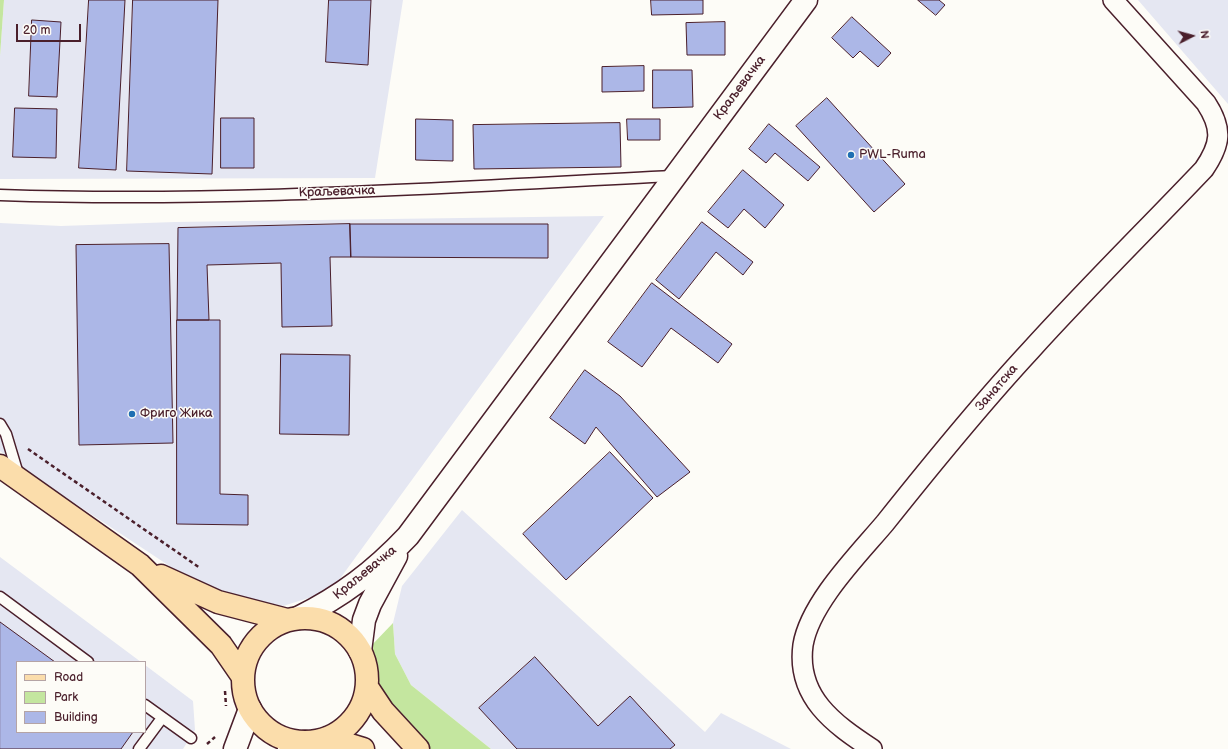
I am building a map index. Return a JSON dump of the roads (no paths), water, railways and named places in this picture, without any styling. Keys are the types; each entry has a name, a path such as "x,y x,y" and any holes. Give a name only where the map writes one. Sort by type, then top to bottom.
{"main road":[{"name":"Краљевачка","path":"360,651 364,620 370,604 408,536 806,0"},
{"path":"0,466 140,565 190,590 218,602 293,619 320,620 330,624 349,636 360,651 365,665 367,687 360,709 354,718 337,733 327,738 297,746 293,742 272,733 263,726 250,709 246,699 234,681 221,645 140,565"},
{"name":"Краљевачка","path":"293,619 344,593 390,554 408,536"},
{"path":"234,681 259,638 268,630 293,619"},
{"path":"367,687 383,711 418,749"},
{"path":"235,749 250,709"},
{"path":"327,738 363,749"}],"street":[{"name":"Занатска","path":"872,749 837,725 827,716 817,704 806,680 803,661 806,634 814,614 834,584 958,432 1030,350 1204,169 1210,161 1218,140 1215,116 1201,98 1114,0"}],"lane":[{"name":"Краљевачка","path":"0,195 70,197 348,193 674,176"},
{"path":"0,424 6,434 19,480"},
{"path":"0,597 87,661"},
{"path":"146,706 191,738"},
{"path":"139,749 162,718"}],"place":[{"name":"PWL-Ruma","path":"851,155"},
{"name":"Фриго Жика","path":"132,414"}]}
